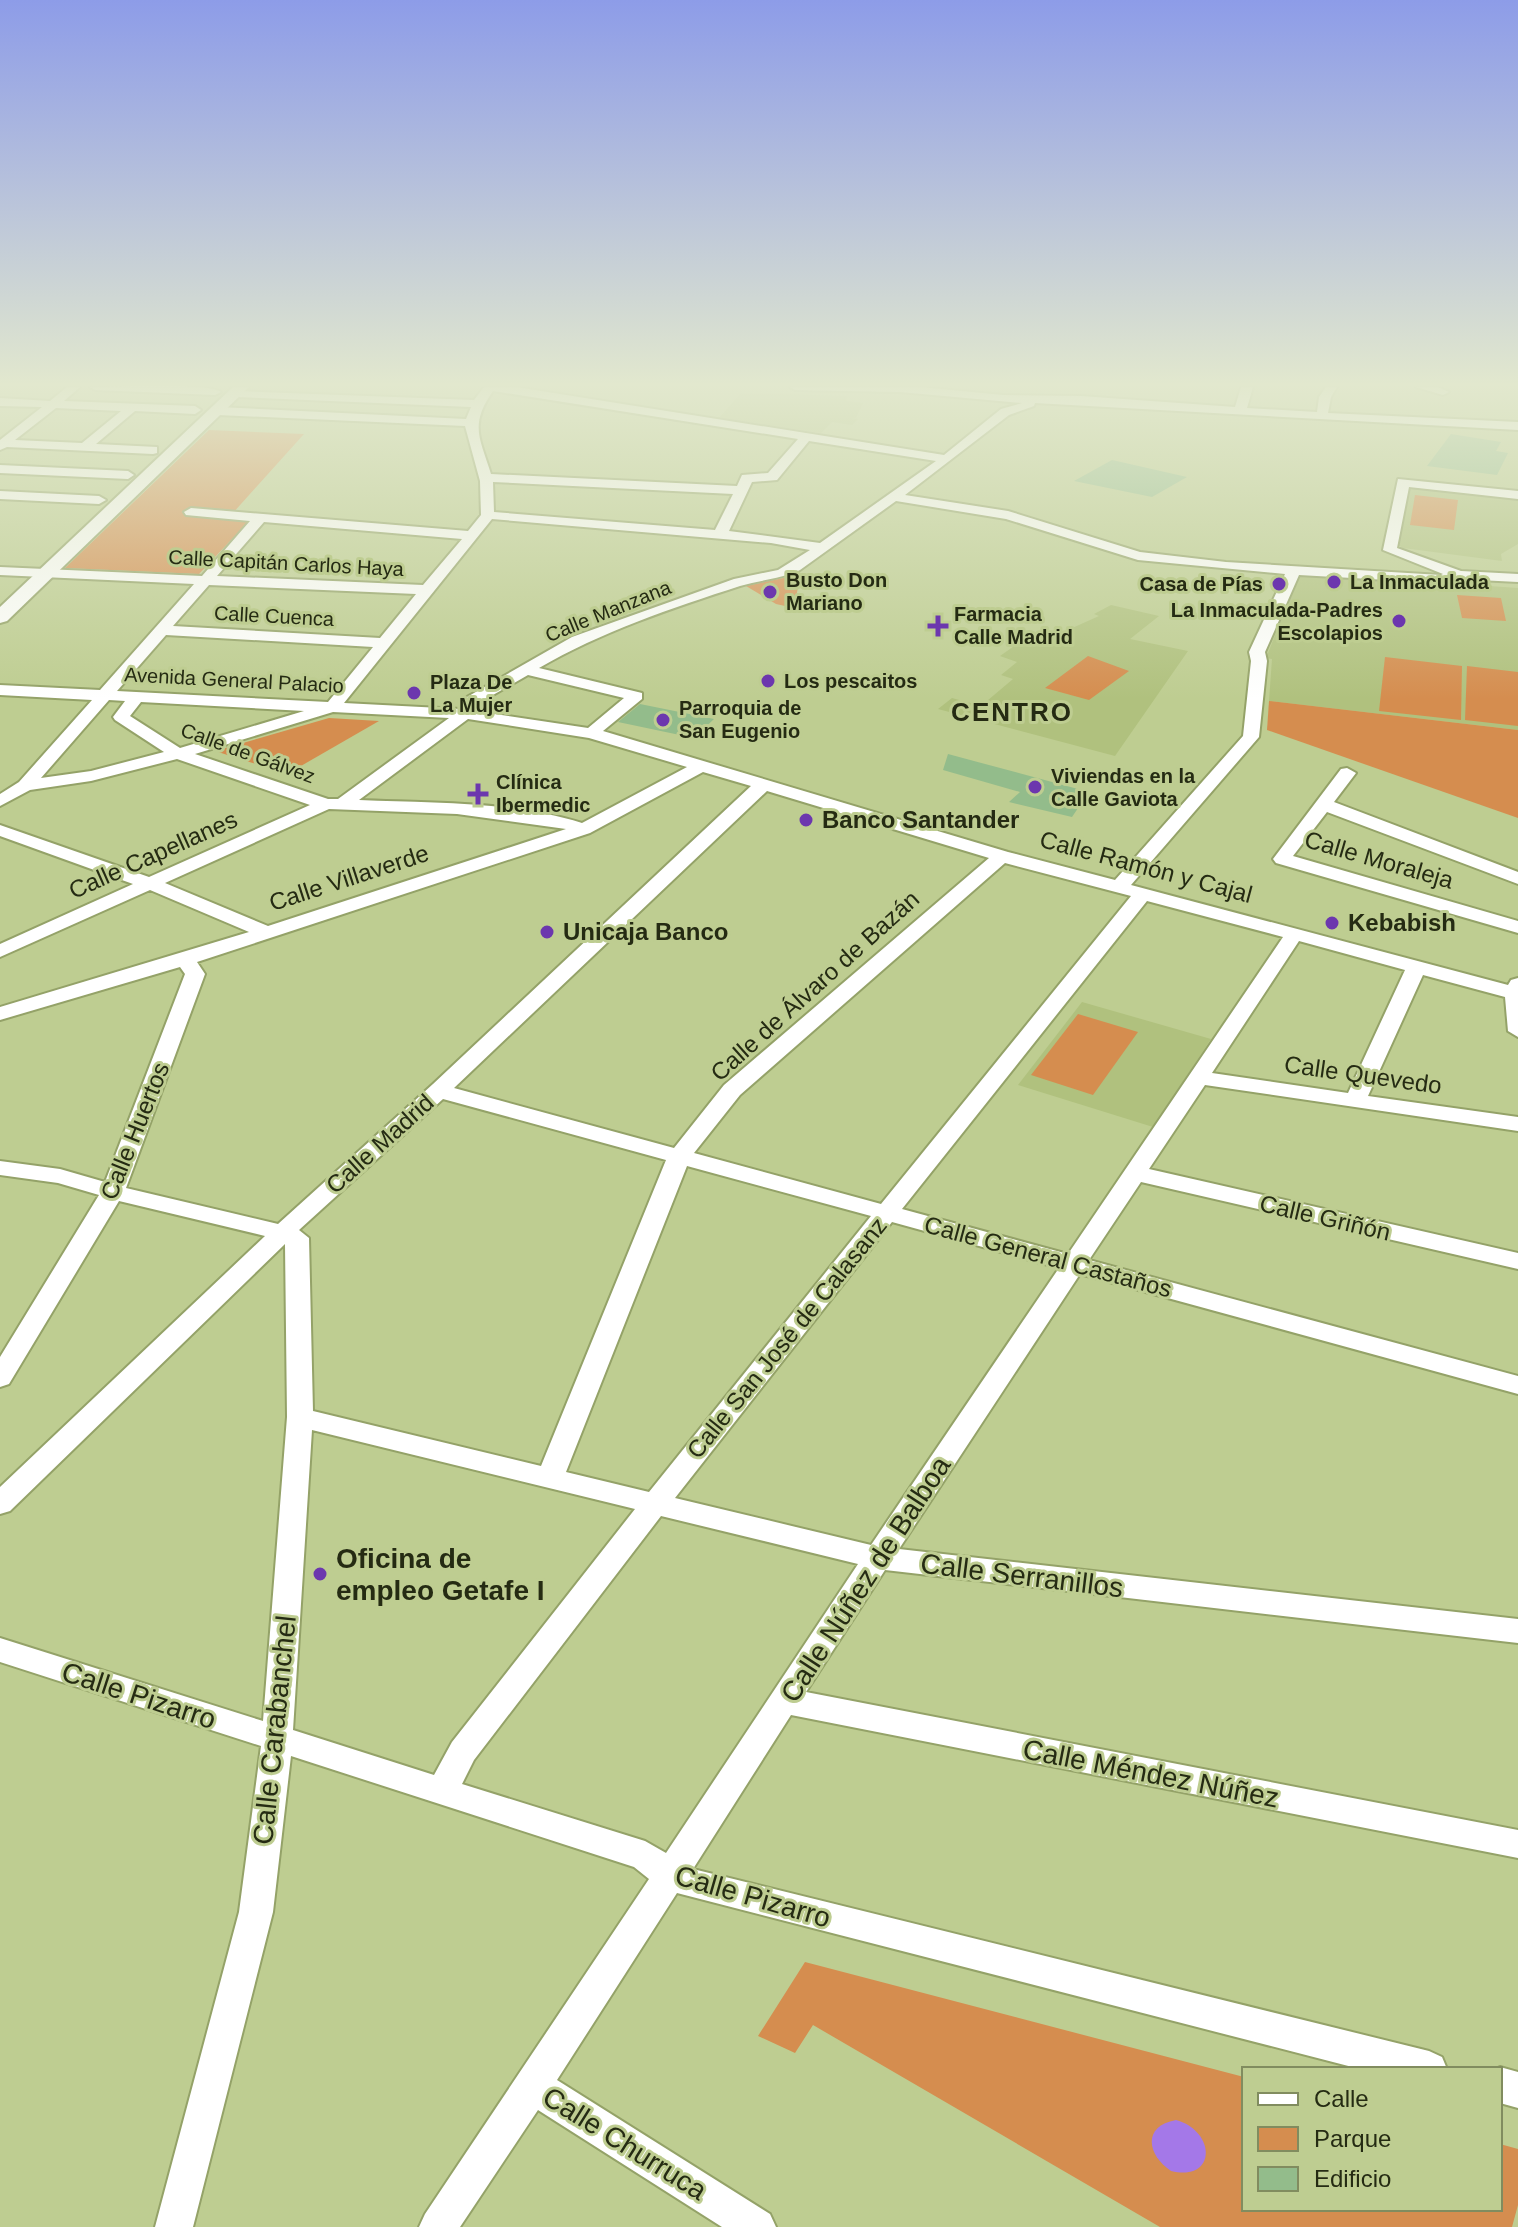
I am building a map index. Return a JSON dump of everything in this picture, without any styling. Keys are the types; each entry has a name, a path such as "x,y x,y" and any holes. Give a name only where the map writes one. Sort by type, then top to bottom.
{"street":[{"path":"0,617 133,491"},
{"path":"25,786 91,776 178,754 332,707 468,535 488,515 486,491"},
{"path":"720,535 739,491"},
{"path":"488,515 720,535 819,547 904,491"},
{"path":"1401,491 1390,550 1459,575"},
{"path":"1482,491 1518,495"},
{"path":"0,495 99,500"},
{"path":"896,497 1008,515 1138,556 1226,566 1441,579 1459,575 1517,578"},
{"path":"191,512 468,535"},
{"path":"0,801 25,786 260,518"},
{"name":"Calle Manzana","path":"465,714 470,702 522,669 598,632 739,582 782,573 795,567 819,547"},
{"name":"Calle San José de Calasanz","path":"442,1791 463,1751 654,1505 888,1213 1131,890 1251,737 1259,661 1257,652 1294,569"},
{"name":"Calle Capitán Carlos Haya","path":"0,571 427,590"},
{"name":"Calle Cuenca","path":"162,630 385,643"},
{"path":"522,669 636,696 591,733"},
{"name":"Avenida General Palacio","path":"0,690 465,714 591,733"},
{"name":"Calle de Gálvez","path":"138,696 121,717 178,754 335,804 457,809 559,821 584,829"},
{"name":"Calle Capellanes","path":"0,951 148,883 335,804 465,714"},
{"name":"Calle Ramón y Cajal","path":"591,733 1002,856 1517,991"},
{"name":"Calle Villaverde","path":"0,1014 185,959 584,829 703,765"},
{"name":"Calle Moraleja","path":"1347,773 1282,859 1518,927"},
{"name":"Calle Madrid","path":"0,1504 282,1234 439,1091 762,786"},
{"path":"1322,804 1518,878"},
{"path":"0,830 148,883 266,932"},
{"name":"Calle de Álvaro de Bazán","path":"550,1478 679,1157 732,1090 1002,856"},
{"name":"Calle Núñez de Balboa","path":"438,2227 1072,1265 1295,933"},
{"name":"Calle Huertos","path":"0,1378 113,1192 195,974 185,959"},
{"path":"1355,1101 1417,966"},
{"path":"1517,991 1518,1031"},
{"name":"Calle Quevedo","path":"1200,1078 1518,1124"},
{"name":"Calle General Castaños","path":"439,1091 1518,1385"},
{"path":"0,1168 60,1176 282,1234"},
{"name":"Calle Griñón","path":"1133,1173 1518,1261"},
{"name":"Calle Carabanchel","path":"174,2227 256,1912 277,1741 300,1417 297,1238 282,1234"},
{"name":"Calle Serranillos","path":"300,1417 878,1558 1518,1631"},
{"name":"Calle Pizarro","path":"0,1650 277,1741 645,1856 669,1876 1151,2001 1421,2067"},
{"name":"Calle Méndez Núñez","path":"784,1701 1518,1844"},
{"name":"Calle Churruca","path":"533,2086 757,2227"}],"shaded area":[{"path":"1409,491 1454,491 1518,498 1518,544 1501,554 1502,561 1398,545"},
{"name":"La Inmaculada-Padres Escolapios","path":"1300,573 1518,588 1518,730 1269,701 1272,659 1266,658"},
{"path":"1111,605 1159,616 1130,639 1188,651 1115,756 938,709 952,698 981,706 1013,679 1001,675 1017,662 1000,656 1017,644 1030,647 1099,616 1094,614"},
{"path":"1082,1002 1211,1039 1153,1127 1018,1085"},
{"path":"1176,2120 1199,2134 1204,2144 1206,2154 1197,2169 1171,2171 1153,2149 1153,2135 1158,2128"}],"green space":[{"path":"145,491 253,491 232,514 249,521 199,574 65,568"},
{"path":"1415,495 1458,500 1454,530 1410,525"},
{"path":"793,576 798,587 794,608 776,604 746,586"},
{"path":"1457,595 1501,598 1506,621 1462,618"},
{"path":"1088,656 1129,671 1089,700 1045,688"},
{"path":"1385,657 1462,666 1461,720 1379,711"},
{"path":"1467,666 1518,672 1518,726 1465,720"},
{"path":"1269,701 1518,730 1518,818 1267,730"},
{"path":"329,718 379,721 287,774 215,751"},
{"path":"1078,1014 1138,1032 1093,1095 1031,1075"},
{"path":"805,1962 1242,2076 1242,2211 1502,2211 1502,2145 1518,2149 1518,2205 1512,2227 1160,2227 813,2025 795,2053 758,2036"}],"building":[{"path":"1122,491 1163,491 1152,497"},
{"name":"Parroquia de San Eugenio","path":"640,704 714,719 694,738 618,722"},
{"name":"Viviendas en la Calle Gaviota","path":"948,754 1089,792 1072,817 1009,802 1020,792 943,770"}],"place":[{"name":"La Inmaculada","path":"1334,582"},
{"name":"Casa de Pías","path":"1279,584"},
{"name":"Busto Don Mariano","path":"770,592"},
{"name":"La Inmaculada-Padres Escolapios","path":"1399,621"},
{"name":"Farmacia Calle Madrid","path":"938,626"},
{"name":"Los pescaitos","path":"768,681"},
{"name":"Plaza De La Mujer","path":"414,693"},
{"name":"Parroquia de San Eugenio","path":"663,720"},
{"name":"Viviendas en la Calle Gaviota","path":"1035,787"},
{"name":"Clínica Ibermedic","path":"478,794"},
{"name":"Banco Santander","path":"806,820"},
{"name":"Kebabish","path":"1332,923"},
{"name":"Unicaja Banco","path":"547,932"},
{"name":"Oficina de empleo Getafe I","path":"320,1574"}],"district":[{"name":"CENTRO","path":"1012,712"}]}
